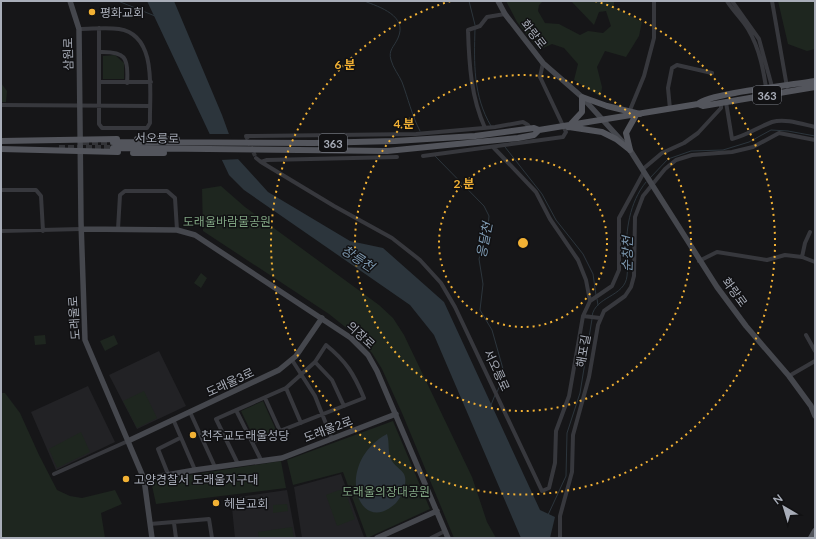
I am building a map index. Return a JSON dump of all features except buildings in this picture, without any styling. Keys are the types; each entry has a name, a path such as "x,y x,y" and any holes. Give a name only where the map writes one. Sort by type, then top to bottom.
{"main road":[{"name":"363","path":"698,104 702,100 788,88 815,81"},
{"name":"363","path":"788,88 815,87"},
{"name":"363","path":"502,136 530,128 539,130 566,127 698,104 703,106 770,91"},
{"path":"566,127 582,112 582,97 607,106 630,110 639,114 626,133 630,150"},
{"path":"566,127 602,132 616,139 630,150"},
{"name":"363","path":"200,150 387,151 435,147 502,136 534,135 539,130"},
{"name":"363","path":"197,143 245,144 421,136 432,139 493,137"},
{"path":"1,141 190,139 197,143"},
{"name":"서오릉로","path":"197,143 113,145 200,150"},
{"path":"1,149 80,149 151,153 191,153 200,150"},
{"path":"811,538 815,531"}],"street":[{"name":"화랑로","path":"498,1 505,14 543,63 582,97 630,150 699,260 746,326 814,406 815,416"},
{"path":"630,110 644,76 654,38 654,1"},
{"path":"727,1 735,14 747,28 755,43 770,91"},
{"path":"732,1 759,38 770,91"},
{"path":"772,1 788,88"},
{"name":"삼원로","path":"70,2 79,29 80,149"},
{"name":"화랑로","path":"486,128 477,110 469,69 468,30 480,26 487,17 505,14"},
{"path":"79,29 99,28 120,29 136,37 147,55 151,82 150,123 147,128 102,128 99,124 99,28"},
{"path":"99,52 115,51 123,57 128,67 127,83"},
{"path":"423,156 494,148 499,146 560,138 565,135 566,127 540,77 543,63"},
{"path":"670,109 668,88 672,68 678,65 712,73"},
{"path":"99,82 151,82"},
{"path":"494,148 536,192 550,219 578,260 586,280 591,300 612,286 619,270 619,218 662,153 684,143 698,133 721,108 723,102"},
{"path":"723,102 732,139 746,136 772,122 782,121 815,127"},
{"path":"1,105 99,104 150,106"},
{"path":"246,136 421,136 474,131 523,122 528,124 530,128"},
{"path":"647,176 665,169 676,160 692,155 732,152 752,147 779,133 815,140"},
{"name":"도래울로","path":"80,149 85,340 144,480 152,538"},
{"path":"261,162 267,160 397,157"},
{"name":"서오릉로","path":"256,158 334,206 392,238 420,260 441,283 455,307 542,491 549,488 555,463 556,431 569,396 584,316 591,300"},
{"path":"584,316 598,318 604,311 625,296 631,287 634,276 634,217 647,176"},
{"path":"1,190 36,190 41,196 43,231"},
{"path":"118,229 120,195 125,191 167,190 175,198 177,230"},
{"name":"의장로","path":"1,231 81,229 177,230 195,235 206,241 322,318 351,338 368,355 377,371 396,414 448,538"},
{"path":"802,257 810,232"},
{"path":"699,260 717,252 767,260 785,255 802,257 815,262"},
{"name":"도래울3로","path":"128,441 272,374 292,360 322,318"},
{"name":"해포길","path":"560,538 560,516 572,472 573,435 589,377 598,318"},
{"path":"806,335 815,351"},
{"path":"238,464 216,419 286,388 315,362 326,345 341,358 352,372 364,398 252,442"},
{"path":"292,360 303,374 323,415 332,439"},
{"path":"789,376 815,361"},
{"path":"315,362 332,380 344,406"},
{"path":"286,388 301,423"},
{"path":"265,398 280,431"},
{"path":"236,410 261,460"},
{"path":"190,412 215,467"},
{"name":"도래울2로","path":"144,480 168,474 282,458 396,414"},
{"path":"173,419 195,470"},
{"path":"168,474 158,450 180,438"},
{"path":"54,474 128,441"},
{"path":"377,538 437,511"},
{"path":"150,524 210,519 212,538"},
{"path":"174,523 176,538"},
{"path":"431,538 445,531"}],"shaded area":[{"path":"159,351 186,406 137,429 109,375"},
{"path":"88,386 115,442 56,470 31,412"},
{"path":"341,474 364,537 302,538 294,487"},
{"path":"287,490 296,538 235,538 231,498"}],"green space":[{"path":"506,1 543,1 539,5 538,11 545,23 559,24 580,35 588,31 603,33 611,26 606,11 599,12 594,25 571,1 614,1 614,7 642,22 639,36 626,57 605,51 597,67 602,87 601,97 574,80 578,64 564,48 552,44 539,50 517,22"},
{"path":"778,1 815,1 815,49 807,51 788,44"},
{"path":"115,55 124,63 124,79 103,79 103,56"},
{"path":"1,83 7,91 6,102 1,102"},
{"name":"도래울바람물공원","path":"221,186 245,207 379,305 393,318 404,335 472,477 487,522 496,538 454,538 382,369 372,353 354,334 329,314 203,231 202,189"},
{"path":"201,273 207,278 201,288 194,283"},
{"path":"45,335 46,344 35,345 34,336"},
{"path":"114,335 118,344 105,351 100,341"},
{"path":"144,391 157,418 137,428 123,401"},
{"path":"1,393 5,393 20,413 57,490 70,496 82,498 115,490 122,504 101,513 105,538 1,538"},
{"path":"263,401 276,430 254,438 241,411"},
{"name":"도래울의장대공원","path":"393,421 430,509 367,538 343,472 293,485 287,460"},
{"path":"81,432 90,452 57,468 49,449"},
{"path":"281,461 286,488 156,504 151,481"},
{"path":"339,490 345,491 355,519 337,526 326,495"},
{"path":"287,504 288,511 273,513 273,505"},
{"path":"292,527 294,538 259,538 258,532"}],"water":[{"name":"창릉천","path":"147,1 174,1 222,115 238,159 268,192 350,241 383,248 444,302 540,510 555,517 550,538 521,538 434,335 410,305 244,190 229,175"},
{"path":"387,434 390,458 404,475 405,484 402,494 396,503 382,512 371,511 362,505 357,493 356,478 360,462 370,447"}],"pier":[{"path":"208,134 230,134 241,159 220,160"}],"waterway":[{"path":"118,1 155,16"},
{"name":"응달천","path":"364,1 391,14 396,18 399,24 400,30 398,38 391,51 390,57 402,82 412,113 420,131"},
{"path":"469,1 475,25"},
{"path":"475,29 476,79 481,103 491,126"},
{"name":"순창천","path":"650,178 668,159 691,151 723,150 749,142 771,130 788,131 815,136"},
{"path":"505,147 542,194 556,220 583,254 593,274 596,295"},
{"name":"응달천","path":"435,156 484,206 489,216 488,227 479,259 483,284 480,310 492,330 503,369 501,383 497,392"},
{"name":"순창천","path":"592,316 594,309 598,304 616,293 625,283 627,274 626,247 630,217 632,208 640,190 646,182"},
{"name":"순창천","path":"597,299 598,305"},
{"name":"순창천","path":"548,515 566,476 567,433 580,393 592,319"},
{"name":"응달천","path":"491,405 495,395"}],"tunnel":[{"path":"246,136 256,158"},
{"path":"83,142 113,142"},
{"path":"59,148 113,148"}],"place":[{"name":"평화교회","path":"92,12"},
{"name":"천주교도래울성당","path":"193,435"},
{"name":"고양경찰서 도래울지구대","path":"126,479"},
{"name":"헤븐교회","path":"216,503"}]}
